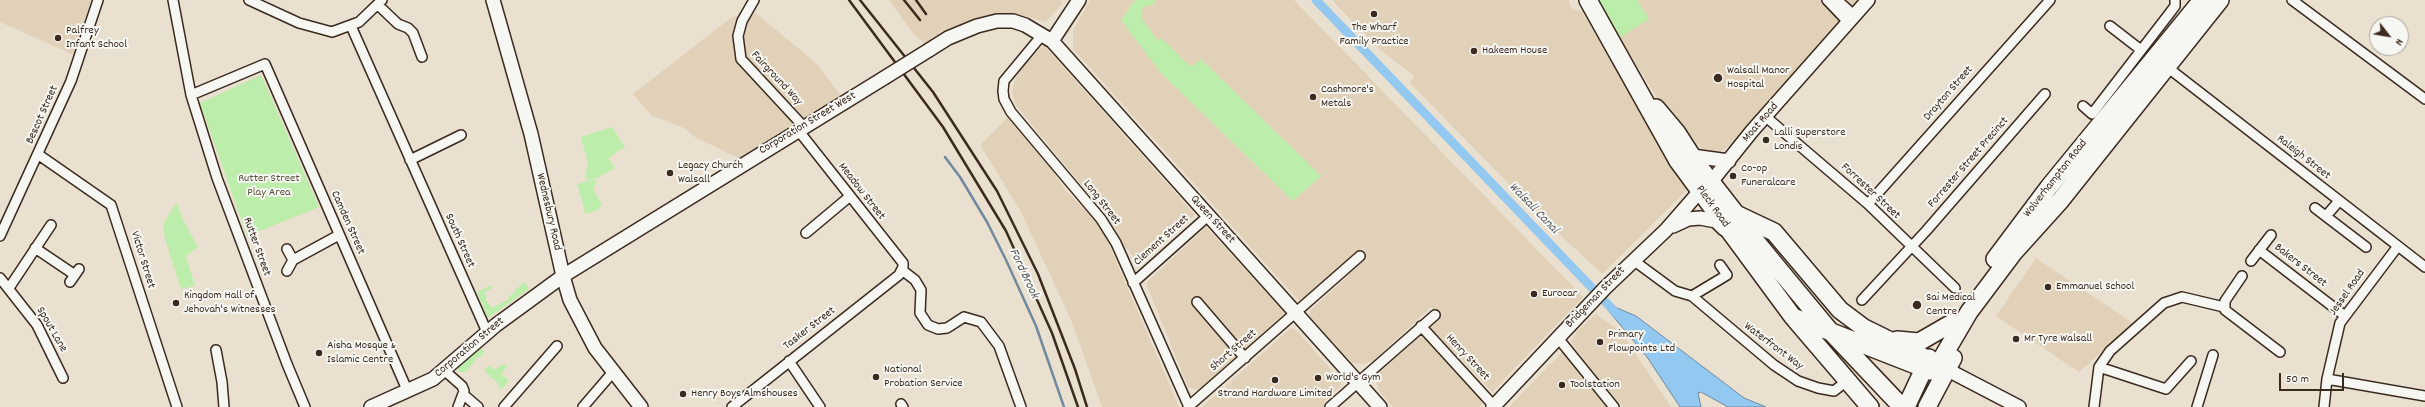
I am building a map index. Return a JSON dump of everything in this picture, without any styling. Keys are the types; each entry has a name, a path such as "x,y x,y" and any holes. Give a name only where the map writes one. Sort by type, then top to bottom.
{"highway":[{"name":"Pleck Road","path":"1588,0 1641,92 1677,133 1692,156 1706,186 1733,236 1793,317 1870,407"},
{"name":"Wolverhampton Road","path":"1934,366 1952,323 2011,237 2202,0"},
{"name":"Wolverhampton Road","path":"1906,407 1969,312 2014,252 2060,201 2220,0"},
{"name":"Pleck Road","path":"1641,92 1645,104 1661,132 1706,186 1736,214 1774,232 1840,310 1864,328 1891,340 1934,366"},
{"name":"Wolverhampton Road","path":"1934,366 1955,354 2060,201"},
{"name":"Pleck Road","path":"1736,214 1740,222 1829,330 1902,407"},
{"name":"Pleck Road","path":"1793,317 1934,366"},
{"path":"1891,340 1919,342 1952,323"},
{"path":"1917,407 1927,382 1940,369 1934,366 1926,407"}],"street":[{"name":"Bescot Street","path":"0,236 39,155 71,81 98,0"},
{"name":"Rutter Street","path":"173,0 191,95 217,178 287,364 306,407"},
{"path":"251,0 272,12 316,28 332,32 351,26 380,3 398,24 408,28 413,33 422,57"},
{"name":"Wednesbury Road","path":"494,0 531,134 563,276 580,320 613,372 641,407"},
{"name":"Fairground Way","path":"754,0 742,21 738,36 741,59 801,128"},
{"path":"1048,38 1079,0"},
{"path":"1827,0 1851,19"},
{"path":"1837,0 1851,19"},
{"name":"Moat Road","path":"1706,186 1729,162 1766,116 1868,0"},
{"name":"Drayton Street","path":"1868,204 2050,0"},
{"path":"2083,106 2092,114 2175,6 2175,0"},
{"path":"2292,0 2425,98"},
{"name":"Corporation Street West","path":"563,276 948,38 977,26 997,21 1019,22 1048,38"},
{"name":"South Street","path":"351,26 487,332"},
{"path":"2110,26 2141,50"},
{"name":"Long Street","path":"1048,38 1011,71 1004,81 1002,91 1011,112 1101,219 1116,243 1189,407"},
{"name":"Queen Street","path":"1048,38 1380,407"},
{"name":"Camden Street","path":"191,95 265,64 408,392"},
{"name":"Raleigh Street","path":"2167,67 2425,267"},
{"name":"Forrester Street Precinct","path":"1867,298 2044,94"},
{"name":"Forrester Street","path":"1766,116 1868,204 1955,288"},
{"name":"Meadow Street","path":"801,128 849,197 903,263 902,270"},
{"path":"410,160 461,135"},
{"name":"Victor Street","path":"39,155 111,205 177,407"},
{"path":"1692,156 1729,162"},
{"name":"Bridgeman Street","path":"1494,406 1590,303 1633,260 1666,230 1706,186"},
{"path":"806,233 849,197"},
{"path":"2326,216 2339,201"},
{"path":"2315,208 2366,247"},
{"name":"Clement Street","path":"1133,284 1208,216"},
{"path":"1666,230 1682,221 1700,218 1716,222 1733,236"},
{"path":"9,288 51,225"},
{"path":"287,270 293,260 339,235"},
{"path":"2251,261 2271,235"},
{"name":"Jessel Road","path":"2324,407 2327,379 2340,323 2398,246"},
{"path":"35,248 74,275"},
{"path":"287,249 293,260"},
{"name":"Bakers Street","path":"2259,250 2345,316"},
{"name":"Short Street","path":"1189,407 1360,256"},
{"path":"1633,260 1675,291 1692,296 1727,274 1720,265"},
{"path":"902,270 916,280 921,290 920,313 928,325 938,329 947,328 964,317 981,322 999,346 1021,407"},
{"name":"Tasker Street","path":"732,407 899,275 902,270"},
{"name":"Corporation Street","path":"371,407 408,392 445,371 487,332 563,276"},
{"path":"2242,276 2226,299 2224,307 2226,312 2280,352"},
{"name":"Spout Lane","path":"0,278 37,325 63,378"},
{"name":"Waterfront Way","path":"1692,296 1774,365 1798,381 1818,388 1834,391 1848,380"},
{"path":"2094,407 2099,367 2110,351 2164,303 2182,297 2224,307"},
{"path":"1197,302 1245,358"},
{"path":"1330,407 1435,315"},
{"name":"Henry Street","path":"1421,326 1494,406"},
{"path":"1558,338 1614,407"},
{"path":"504,407 521,387 544,355 557,346"},
{"path":"216,350 222,382 224,407"},
{"path":"2197,407 2213,355"},
{"path":"789,361 815,405"},
{"path":"2099,367 2166,389 2192,361"},
{"path":"1934,366 2019,407"},
{"path":"445,371 462,386 464,395 478,407"},
{"path":"583,407 613,372"},
{"path":"2327,379 2425,396"},
{"path":"458,407 464,395"}],"shaded area":[{"name":"Palfrey Infant School","path":"0,0 91,0 74,55 0,22"},
{"path":"889,0 1061,0 1063,3 1046,22 1016,14 993,14 972,21 945,36 942,31 938,33 941,38 928,45 914,35"},
{"path":"1090,0 1294,0 1583,297 1492,392 1430,327 1439,317 1431,307 1373,361 1362,364 1352,363 1309,315 1311,310 1367,258 1363,247 1301,303 1073,49 1073,30"},
{"path":"1332,0 1569,0 1569,4 1573,9 1582,12 1619,75 1690,187 1602,274 1543,219 1409,82 1415,77 1376,46"},
{"name":"Walsall Manor Hospital","path":"1596,0 1860,0 1733,143 1717,154 1703,151 1675,115 1659,101"},
{"path":"756,13 816,63 842,97 740,159 693,136 684,128 651,115 633,94 732,17"},
{"path":"1044,45 1195,215 1139,263 1125,247 1105,214 1015,104 1012,91 1015,80 1022,68"},
{"path":"1008,117 1046,161 1065,190 1100,224 1179,407 1102,407 1071,320 1020,210 980,145"},
{"path":"1206,227 1285,313 1200,389 1193,389 1188,387 1146,283"},
{"name":"Emmanuel School","path":"2036,258 2133,323 2079,372 1996,316"},
{"path":"1596,314 1621,332 1671,407 1623,407 1591,369 1571,342 1578,330"},
{"path":"1291,328 1296,330 1341,381 1340,387 1324,402 1325,405 1323,407 1202,407"},
{"path":"1422,335 1484,402 1479,407 1393,407 1379,391 1376,382 1379,373"},
{"path":"1564,350 1607,407 1509,407"}],"green space":[{"path":"1135,0 1155,0 1154,4 1143,7 1141,17 1158,41 1161,38 1191,67 1201,59 1321,176 1293,201 1160,72 1121,20"},
{"path":"1596,0 1637,0 1649,19 1619,38"},
{"name":"Rutter Street Play Area","path":"261,75 319,207 247,236 200,103"},
{"path":"612,127 625,147 608,158 615,168 599,177 587,181 585,175 588,164 581,137"},
{"path":"597,179 593,189 602,205 597,211 583,214 585,212 577,184"},
{"path":"177,202 183,220 198,247 186,256 195,286 181,289 165,239 163,224"},
{"path":"524,282 529,289 488,318 477,292 490,286 494,287 484,293 487,297 485,299 492,308 509,299 508,297"},
{"path":"480,347 485,352 478,357 466,372 459,372 456,369"},
{"path":"503,364 507,367 501,374 509,381 501,390 498,386 499,384 484,371 489,365 494,370"}],"water":[{"path":"1610,305 1636,316 1744,398 1766,407 1728,407 1701,392 1698,393 1701,407 1680,407 1647,357 1607,309"}],"waterway":[{"name":"Walsall Canal","path":"1316,0 1618,315"},
{"name":"Ford Brook","path":"945,157 960,177 987,222 1006,260 1036,326 1064,407"}],"railway":[{"path":"849,0 943,127 1006,231 1052,333 1078,407"},
{"path":"860,0 933,92 997,191 1038,274 1075,369 1087,407"},
{"path":"904,0 920,20"},
{"path":"916,0 926,14"}],"place":[{"name":"The Wharf Family Practice","path":"1374,14"},
{"name":"Palfrey Infant School","path":"58,38"},
{"name":"Hakeem House","path":"1474,51"},
{"name":"Walsall Manor Hospital","path":"1718,78"},
{"name":"Cashmore's Metals","path":"1313,97"},
{"name":"Lalli Superstore Londis","path":"1766,140"},
{"name":"Legacy Church Walsall","path":"670,173"},
{"name":"Co-op Funeralcare","path":"1733,176"},
{"name":"Emmanuel School","path":"2048,287"},
{"name":"Eurocar","path":"1534,294"},
{"name":"Kingdom Hall of Jehovah's Witnesses","path":"176,303"},
{"name":"Sai Medical Centre","path":"1917,305"},
{"name":"Mr Tyre Walsall","path":"2016,339"},
{"name":"Primary Flowpoints Ltd","path":"1600,342"},
{"name":"Aisha Mosque & Islamic Centre","path":"319,353"},
{"name":"National Probation Service","path":"876,377"},
{"name":"World's Gym","path":"1318,378"},
{"name":"Strand Hardware Limited","path":"1275,380"},
{"name":"Toolstation","path":"1562,385"},
{"name":"Henry Boys Almshouses","path":"683,394"}]}
